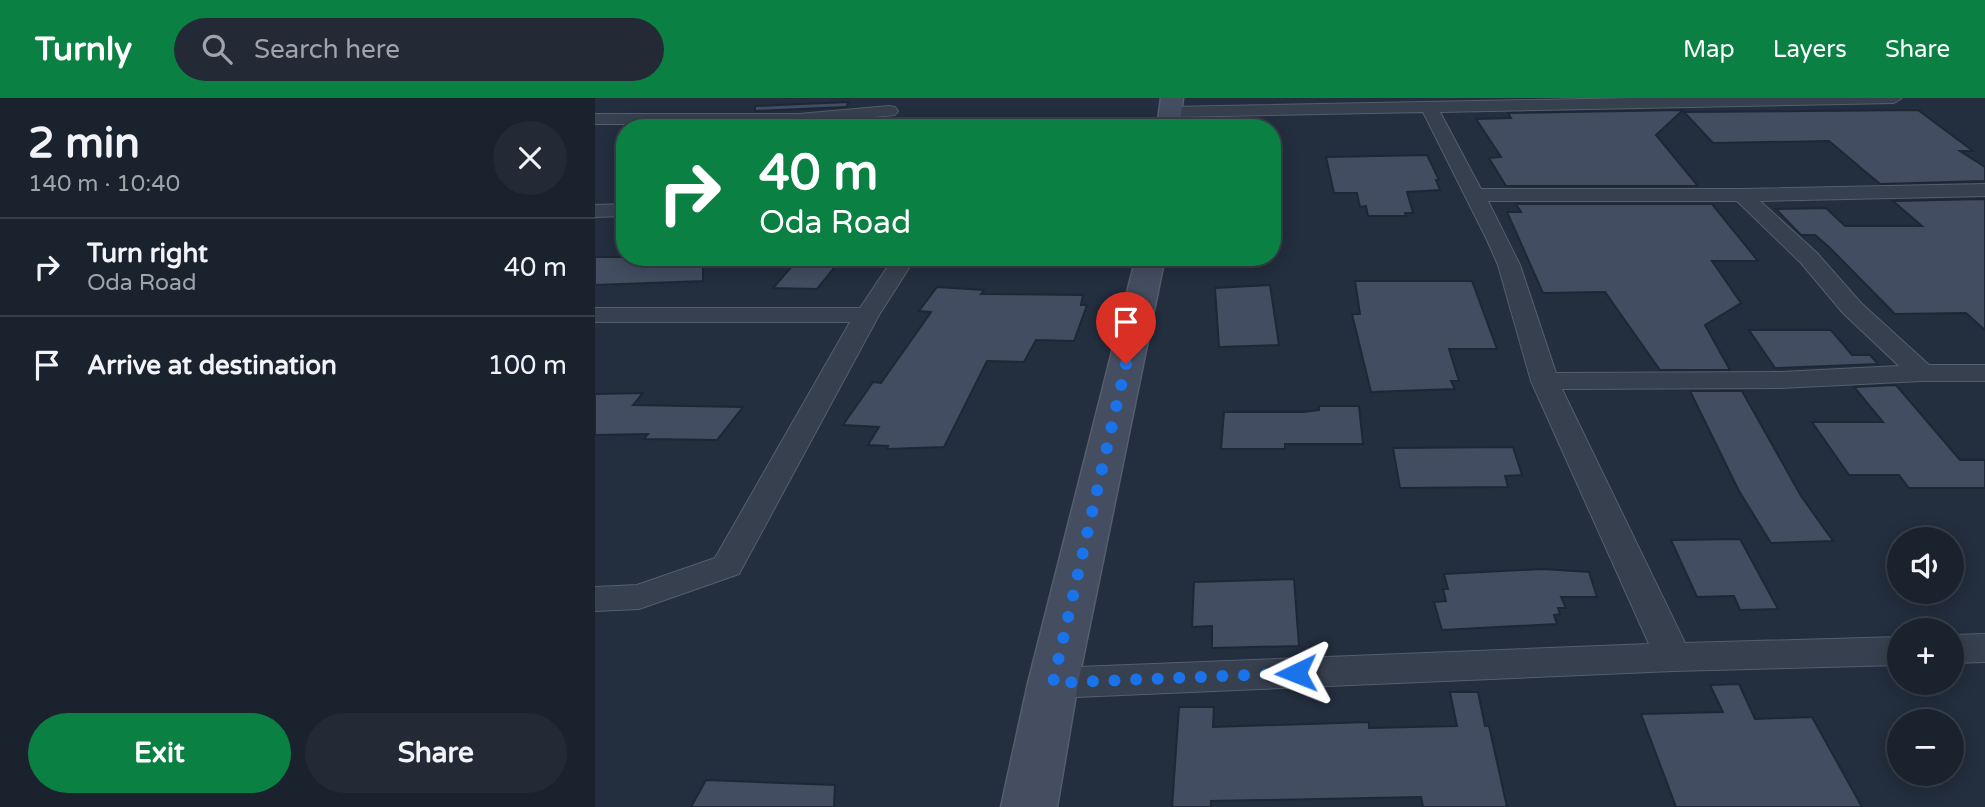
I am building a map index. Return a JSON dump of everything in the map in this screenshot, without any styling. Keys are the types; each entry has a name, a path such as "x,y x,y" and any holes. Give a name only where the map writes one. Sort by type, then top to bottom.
{"street":[{"path":"1170,113 1894,98"},
{"path":"1429,107 1509,265 1545,381 1673,657"},
{"path":"595,119 799,119 891,112"},
{"path":"1474,195 1742,195 1985,190"},
{"path":"1742,195 1809,258 1852,309 1922,373"},
{"path":"595,211 616,210"},
{"path":"595,599 639,597 727,566 867,315 899,266"},
{"path":"1029,807 1053,683 1149,266"},
{"path":"595,315 867,315"},
{"path":"1545,381 1781,380 1922,373 1985,373"},
{"path":"1964,649 1985,648"},
{"path":"1053,683 1673,657 1887,651"}],"building":[{"path":"849,102 846,107 755,111 755,106"},
{"path":"1683,110 1656,135 1698,186 1506,186 1489,158 1501,157 1476,119 1511,118 1508,113"},
{"path":"1918,110 1973,151 1960,151 1985,167 1985,181 1880,184 1829,141 1713,143 1684,112"},
{"path":"1427,155 1439,180 1436,180 1440,190 1407,192 1413,213 1405,213 1406,216 1368,216 1366,206 1360,207 1357,193 1334,193 1326,157"},
{"path":"1985,199 1985,330 1966,313 1895,314 1829,247 1815,235 1801,235 1776,209 1826,208 1845,226 1922,226 1893,201"},
{"path":"1516,204 1712,204 1758,261 1712,261 1741,303 1705,325 1730,370 1660,370 1605,292 1543,293 1507,212 1521,212"},
{"path":"595,257 616,257 616,266 703,266 703,281 595,285"},
{"path":"792,266 836,266 817,289 773,288"},
{"path":"1355,281 1472,281 1497,349 1449,349 1459,381 1451,381 1455,389 1371,392 1352,314 1360,314"},
{"path":"1270,285 1279,345 1219,347 1215,288"},
{"path":"937,287 984,290 981,294 1083,295 1081,305 1087,305 1074,341 1036,340 1024,362 987,361 944,447 887,449 888,446 868,445 879,427 843,425 873,382 881,383 931,312 919,311"},
{"path":"1749,330 1831,330 1852,355 1870,355 1878,364 1775,368"},
{"path":"1896,385 1960,460 1985,460 1985,488 1909,488 1899,475 1849,475 1812,422 1883,422 1854,387"},
{"path":"1690,391 1742,391 1801,496 1833,541 1771,543 1739,491"},
{"path":"643,393 633,405 743,407 717,440 644,439 648,434 595,435 595,394"},
{"path":"1319,406 1359,406 1363,444 1285,444 1285,449 1221,449 1224,412 1303,412 1319,410"},
{"path":"1513,447 1522,475 1505,476 1508,487 1400,488 1393,448"},
{"path":"1740,539 1778,609 1740,610 1734,596 1697,597 1671,540"},
{"path":"1543,569 1589,572 1597,597 1561,597 1566,608 1558,608 1560,614 1554,615 1557,624 1442,630 1434,602 1446,601 1443,589 1448,589 1444,574"},
{"path":"1294,579 1299,646 1212,648 1212,626 1192,627 1194,582"},
{"path":"1739,684 1755,719 1812,717 1862,807 1676,807 1641,714 1723,712 1710,685"},
{"path":"1450,692 1478,692 1485,726 1489,726 1507,807 1423,807 1421,797 1211,801 1211,807 1172,807 1179,707 1214,707 1213,727 1369,722 1369,728 1457,726"},
{"path":"706,780 835,785 834,807 691,807"}],"route":[{"path":"1126,364 1053,683 1296,673"}]}
